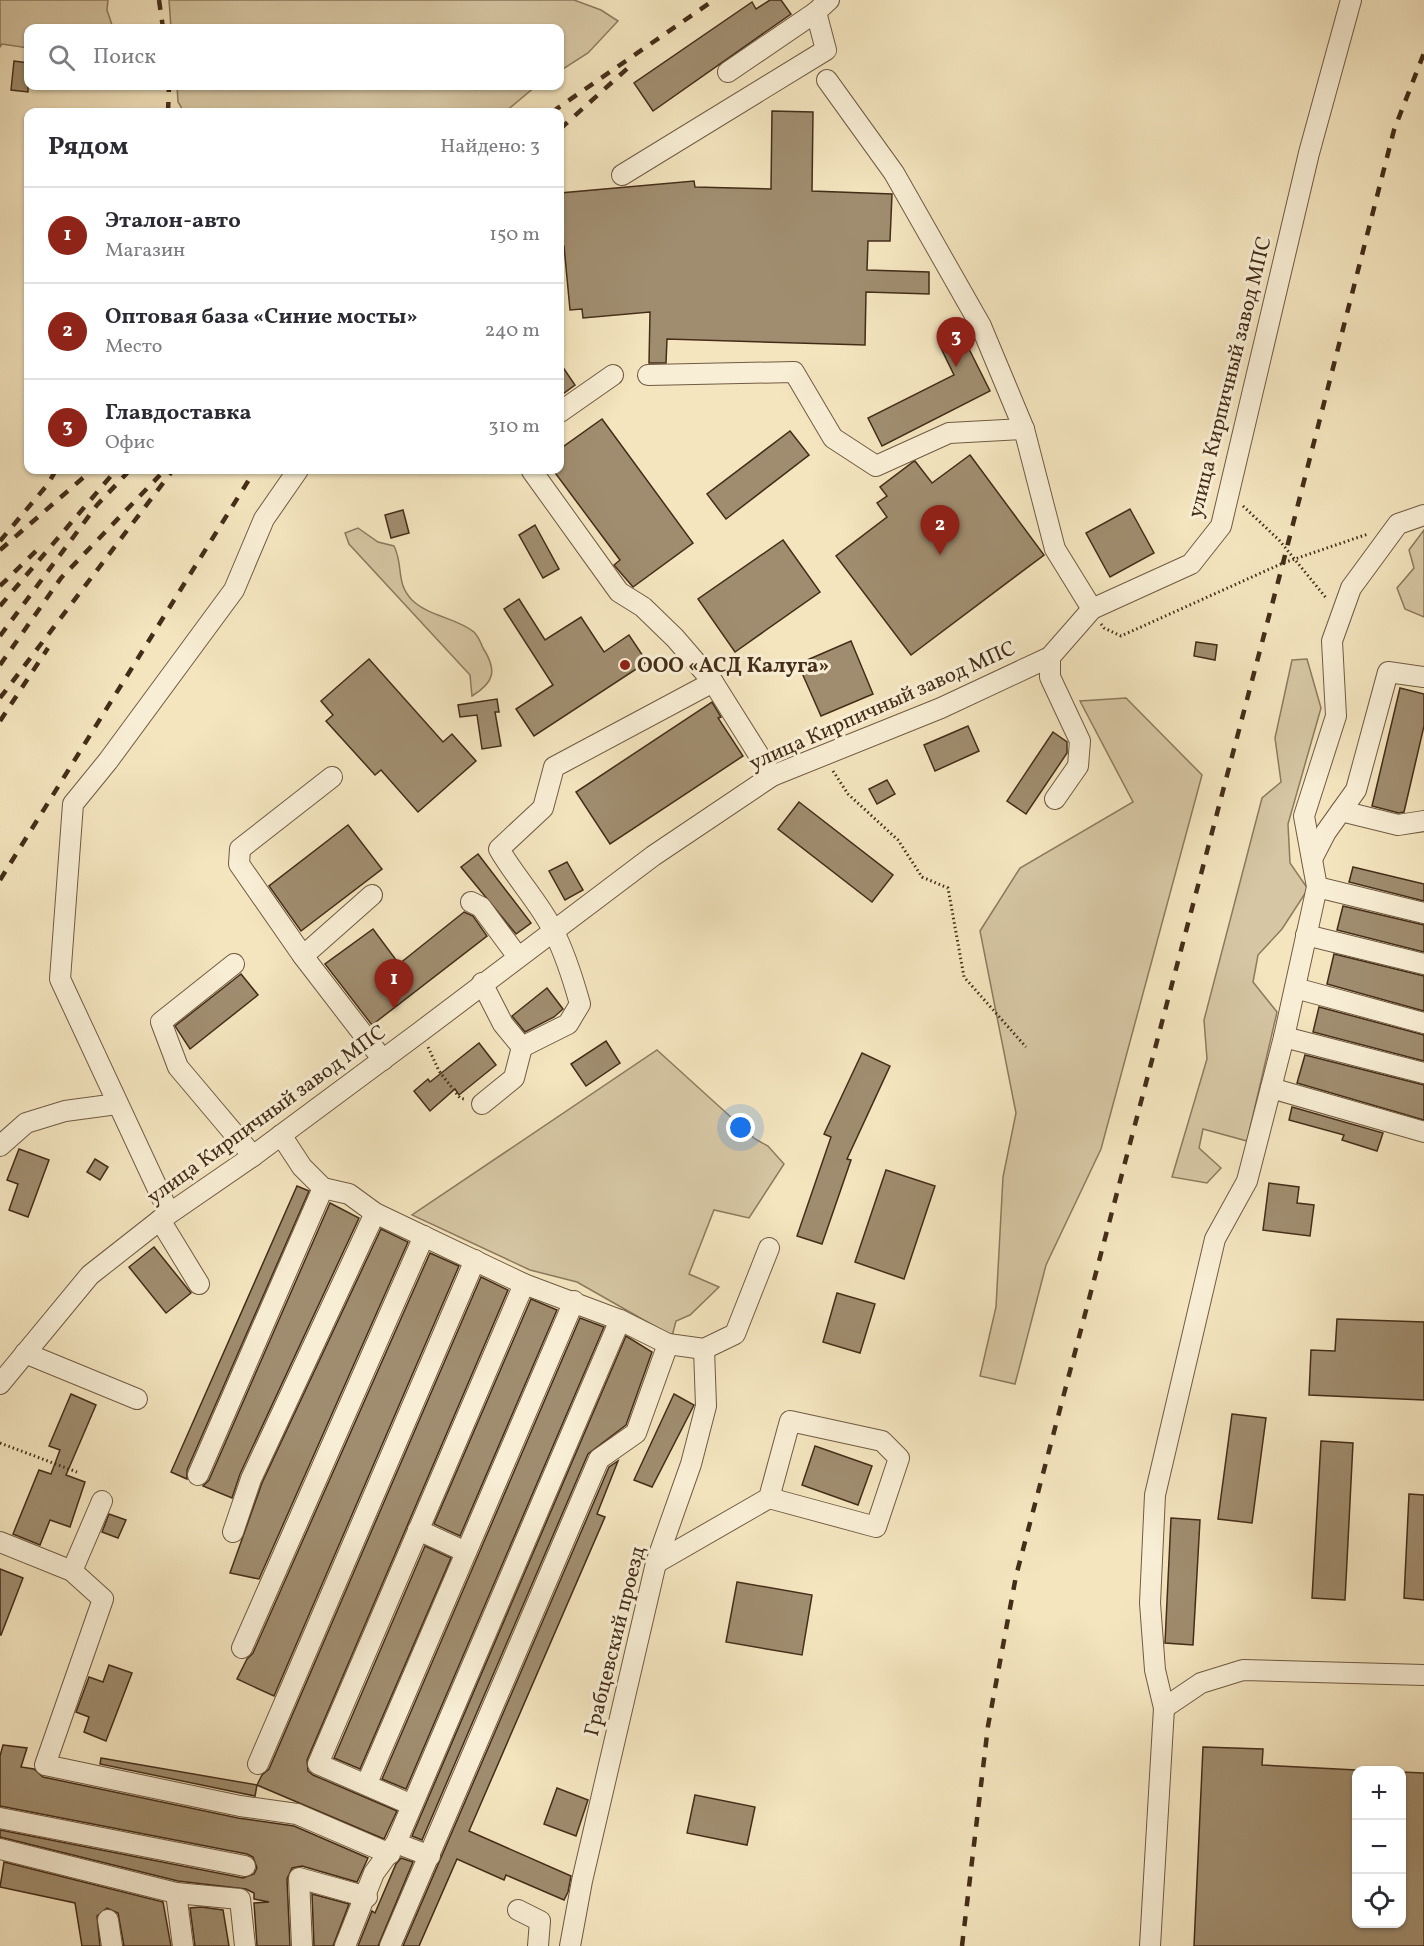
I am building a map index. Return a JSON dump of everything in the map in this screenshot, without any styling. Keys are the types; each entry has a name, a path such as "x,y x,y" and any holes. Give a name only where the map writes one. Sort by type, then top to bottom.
{"street":[{"name":"улица Кирпичный завод МПС","path":"0,1384 90,1275 165,1217 253,1156 383,1060 653,855 772,776 941,708 1050,657 1092,609 1191,564 1221,526 1309,153 1351,0"},
{"path":"728,72 823,6"},
{"path":"622,175 826,50 823,6"},
{"path":"827,80 894,172 981,326 1024,429 1055,549 1092,609"},
{"path":"648,375 794,372 833,438 876,466 949,433 1024,429"},
{"path":"564,409 613,375"},
{"path":"198,1284 165,1217 60,979 73,804 108,761 234,590 264,519 295,474"},
{"path":"534,474 619,592 643,607 675,638 713,682 772,776"},
{"path":"1150,1946 1164,1708 1155,1670 1150,1603 1155,1495 1215,1239 1247,1181 1284,1037 1317,887 1304,816 1336,716 1332,641 1351,588 1398,524 1424,500"},
{"path":"1398,524 1424,515"},
{"path":"1050,657 1050,677 1080,741 1078,766 1055,799"},
{"path":"1312,859 1326,832 1356,790 1388,672 1424,677"},
{"path":"482,1104 514,1078 522,1047 568,1024 580,1004 553,930 516,878 499,849 543,808 554,767 713,682"},
{"path":"332,777 240,849 239,864 303,956 383,1060"},
{"path":"1341,811 1398,825 1424,821"},
{"path":"1317,887 1424,913"},
{"path":"303,956 372,896"},
{"path":"471,902 481,907 518,957"},
{"path":"1306,935 1424,964"},
{"path":"234,964 161,1022 178,1066 253,1156"},
{"path":"482,983 503,1024 522,1047"},
{"path":"1295,988 1424,1023"},
{"path":"1284,1037 1424,1073"},
{"path":"1271,1088 1424,1132"},
{"path":"0,1146 26,1123 65,1112 117,1104"},
{"path":"282,1135 302,1167 323,1188 349,1194 375,1213 524,1284 620,1320 668,1344 704,1349 735,1334 769,1248"},
{"path":"198,1475 323,1188"},
{"path":"233,1532 251,1479 375,1213"},
{"path":"242,1648 423,1236"},
{"path":"258,1764 475,1260"},
{"path":"412,1805 318,1764 524,1284"},
{"path":"366,1783 574,1301"},
{"path":"345,1946 367,1897 374,1873 393,1848 412,1805 620,1320"},
{"path":"390,1946 599,1459 636,1433 668,1344"},
{"name":"Грабцевский проезд","path":"570,1946 582,1881 656,1563 691,1464 706,1406 704,1349"},
{"path":"25,1353 137,1399"},
{"path":"656,1563 769,1498 790,1421 882,1441 899,1458 876,1527 769,1498"},
{"path":"72,1570 102,1501"},
{"path":"418,1530 466,1552"},
{"path":"0,1542 72,1570 103,1599 45,1765 240,1806 297,1814 393,1848 430,1856"},
{"path":"1164,1708 1201,1683 1243,1670 1424,1675"},
{"path":"0,1818 245,1866"},
{"path":"0,1849 176,1893 240,1899 244,1946"},
{"path":"302,1946 299,1878 367,1897"},
{"path":"176,1893 183,1946"},
{"path":"518,1910 540,1921 537,1946"},
{"path":"108,1920 112,1946"}],"path":[{"path":"1229,493 1280,540 1340,614"},
{"path":"1092,609 1104,628 1121,636 1295,558 1398,524"},
{"path":"823,754 848,794 898,840 922,877 948,888 964,977 1026,1047"},
{"path":"420,1032 439,1071 460,1098 482,1104"},
{"path":"0,1443 77,1472"}],"shaded area":[{"path":"0,0 108,0 107,10 112,24 24,24 24,47 2,44 0,47"},
{"path":"169,0 574,0 601,10 618,21 588,53 564,68 564,24 171,24"},
{"path":"177,90 531,90 510,108 182,108 178,102"},
{"path":"358,528 378,542 394,546 399,560 403,587 412,600 426,610 467,627 475,634 492,669 489,680 480,691 472,696 470,675 349,544 345,533"},
{"path":"1424,530 1424,617 1405,609 1397,588 1414,568 1409,550"},
{"path":"1307,659 1321,708 1288,824 1290,863 1308,889 1282,929 1258,955 1253,982 1277,1012 1247,1141 1203,1129 1199,1148 1221,1168 1207,1183 1172,1177 1207,1059 1204,1020 1262,798 1281,782 1275,738 1292,660"},
{"path":"1126,698 1202,775 1101,1149 1046,1265 1015,1384 980,1376 996,1307 1003,1177 1016,1113 980,931 1020,868 1133,802 1080,701"},
{"path":"657,1050 755,1139 768,1146 784,1164 749,1218 714,1210 689,1274 719,1287 690,1315 676,1321 672,1336 577,1282 530,1270 412,1215"}],"building":[{"path":"770,0 781,0 791,14 653,111 634,83 752,2 756,9"},
{"path":"14,61 24,62 24,90 28,92 11,90"},
{"path":"772,111 813,112 812,191 892,194 890,241 868,241 867,270 929,272 929,294 866,292 865,345 667,339 666,363 649,363 650,312 583,318 582,309 570,310 564,246 564,193 694,181 695,187 771,189"},
{"path":"962,335 990,391 882,446 868,418 954,375 940,346"},
{"path":"564,369 575,385 564,393"},
{"path":"602,419 693,543 633,587 614,565 620,560 556,474 564,474 564,446"},
{"path":"790,431 809,455 726,519 707,494"},
{"path":"970,455 1044,555 911,655 836,556 887,517 877,503 887,496 880,487 913,462 915,461 932,483"},
{"path":"1130,509 1154,553 1110,577 1086,533"},
{"path":"403,510 409,533 391,538 385,515"},
{"path":"535,525 559,569 543,578 519,535"},
{"path":"783,540 820,592 735,652 698,599"},
{"path":"519,599 545,640 581,617 604,652 629,635 647,662 534,736 516,709 553,685 504,609"},
{"path":"851,641 873,694 821,716 798,664"},
{"path":"1196,642 1217,645 1215,660 1194,656"},
{"path":"369,659 443,742 452,734 476,761 418,812 381,770 375,775 326,721 333,715 321,701"},
{"path":"1400,688 1424,694 1424,726 1404,812 1399,813 1372,806"},
{"path":"497,699 499,712 495,712 501,746 482,749 477,715 460,717 458,705"},
{"path":"712,702 721,717 718,718 743,756 610,844 576,792"},
{"path":"968,726 979,751 935,771 924,745"},
{"path":"1053,732 1067,742 1067,753 1026,814 1007,801"},
{"path":"887,780 895,794 877,804 869,789"},
{"path":"799,802 893,875 872,902 778,829"},
{"path":"348,825 382,869 301,931 269,886"},
{"path":"478,854 531,923 516,934 461,867"},
{"path":"567,862 583,890 565,900 549,871"},
{"path":"1353,867 1424,884 1424,901 1349,882"},
{"path":"1343,906 1424,925 1424,952 1337,930"},
{"path":"464,912 473,916 487,936 372,1025 325,964 373,929 399,964"},
{"path":"1334,954 1424,976 1424,1011 1327,984"},
{"path":"241,974 258,995 190,1049 175,1026"},
{"path":"547,988 563,1009 554,1017 525,1032 512,1016"},
{"path":"1319,1007 1424,1035 1424,1061 1313,1032"},
{"path":"606,1041 620,1063 586,1086 571,1064"},
{"path":"479,1043 496,1065 459,1095 455,1089 430,1111 414,1091 428,1079 430,1082"},
{"path":"862,1053 890,1066 847,1159 851,1160 822,1244 797,1236 831,1137 824,1134"},
{"path":"1305,1055 1424,1085 1424,1120 1297,1083"},
{"path":"1292,1107 1383,1133 1377,1151 1342,1140 1344,1135 1289,1120"},
{"path":"19,1149 49,1160 28,1217 9,1210 18,1184 7,1180"},
{"path":"95,1159 108,1167 100,1180 87,1172"},
{"path":"886,1170 935,1186 904,1279 855,1262"},
{"path":"1269,1183 1299,1187 1297,1203 1314,1205 1310,1236 1263,1230"},
{"path":"297,1186 309,1191 187,1470 187,1479 171,1472"},
{"path":"330,1203 359,1218 240,1474 232,1498 203,1486 209,1480"},
{"path":"381,1229 408,1242 259,1579 230,1573 262,1483"},
{"path":"154,1247 191,1293 166,1313 129,1267"},
{"path":"430,1253 459,1266 274,1696 237,1679 247,1659 253,1653"},
{"path":"481,1277 508,1290 307,1760 308,1771 313,1775 397,1811 384,1839 257,1785 262,1775 269,1769"},
{"path":"837,1293 875,1304 860,1353 823,1342"},
{"path":"531,1299 557,1310 460,1536 434,1524"},
{"path":"580,1318 604,1327 406,1789 382,1779"},
{"path":"1337,1319 1424,1322 1424,1400 1309,1395 1311,1350 1335,1351"},
{"path":"626,1336 652,1352 626,1425 588,1454 422,1840 412,1836"},
{"path":"71,1394 96,1405 66,1475 85,1482 70,1527 50,1520 40,1545 13,1534 39,1470 51,1474 60,1450 49,1446"},
{"path":"674,1394 694,1405 652,1487 634,1480"},
{"path":"1232,1414 1266,1418 1252,1523 1218,1519"},
{"path":"1321,1441 1353,1443 1345,1600 1312,1598"},
{"path":"815,1446 872,1466 858,1505 802,1485"},
{"path":"618,1461 597,1514 605,1517 469,1831 571,1876 568,1892 564,1900 506,1875 504,1880 457,1859 419,1946 403,1946 609,1467"},
{"path":"1409,1494 1424,1495 1424,1600 1404,1598"},
{"path":"109,1514 126,1520 118,1538 102,1532"},
{"path":"1171,1518 1200,1520 1193,1645 1165,1643"},
{"path":"425,1546 451,1558 360,1769 334,1758"},
{"path":"0,1569 23,1578 1,1635 0,1635"},
{"path":"737,1582 812,1595 802,1655 726,1642"},
{"path":"109,1665 132,1673 106,1741 84,1732 89,1717 76,1712 89,1677 103,1682"},
{"path":"3,1745 27,1748 21,1767 34,1769 43,1777 238,1818 294,1826 368,1858 357,1882 302,1866 292,1868 287,1879 290,1946 257,1946 254,1903 269,1902 254,1899 254,1893 246,1889 178,1881 0,1837 0,1830 243,1878 254,1874 257,1868 253,1857 247,1854 0,1806 0,1756"},
{"path":"1203,1747 1263,1749 1262,1765 1352,1770 1352,1928 1406,1928 1406,1772 1424,1773 1424,1946 1194,1946"},
{"path":"101,1758 257,1785 255,1796 100,1764"},
{"path":"557,1788 588,1800 576,1836 544,1824"},
{"path":"695,1795 755,1807 747,1845 687,1833"},
{"path":"401,1858 413,1862 378,1946 358,1946 372,1911 375,1913 396,1864"},
{"path":"4,1862 163,1902 171,1946 124,1946 118,1913 107,1908 97,1916 100,1946 82,1946 75,1903 0,1887"},
{"path":"312,1894 349,1904 333,1946 314,1946"},
{"path":"190,1908 223,1910 229,1946 195,1946"}],"railway":[{"path":"159,0 162,24"},
{"path":"558,108 714,0"},
{"path":"962,1946 988,1726 1016,1576 1283,563 1394,130 1424,53"},
{"path":"564,125 629,67"},
{"path":"168,108 169,90"},
{"path":"0,541 54,474"},
{"path":"0,550 87,474"},
{"path":"0,606 113,474"},
{"path":"0,636 97,505 126,474"},
{"path":"0,698 170,474"},
{"path":"0,880 253,474"},
{"path":"0,665 61,578 160,475"},
{"path":"0,586 39,548"},
{"path":"0,721 48,648"}],"place":[{"name":"Главдоставка","path":"956,367"},
{"name":"Оптовая база «Синие мосты»","path":"940,555"},
{"name":"ООО «АСД Калуга»","path":"625,665"},
{"name":"Эталон-авто","path":"394,1009"}]}
